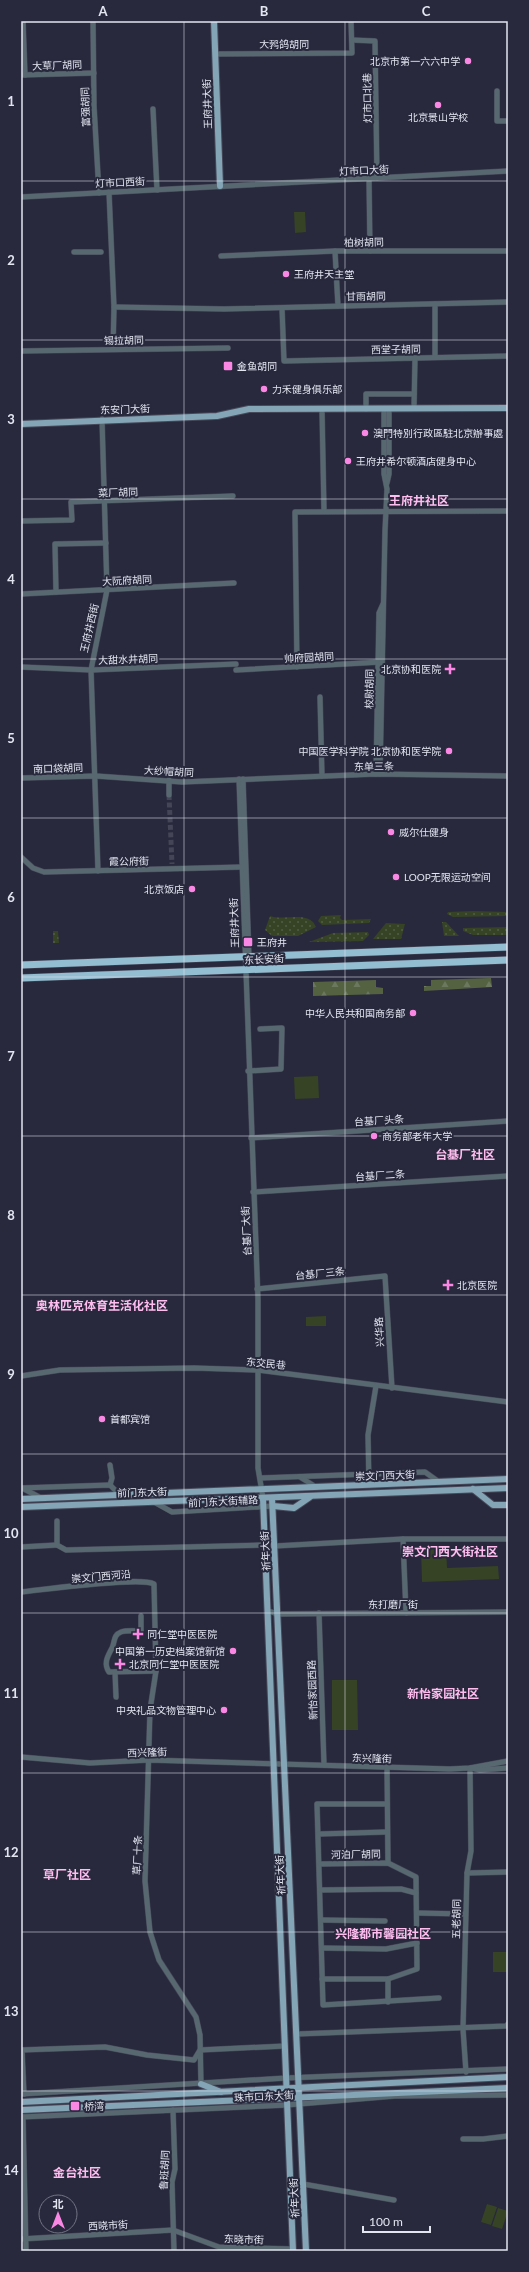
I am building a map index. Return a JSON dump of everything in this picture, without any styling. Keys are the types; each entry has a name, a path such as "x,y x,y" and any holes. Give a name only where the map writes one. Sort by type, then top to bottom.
{"highway":[{"name":"东长安街","path":"21,965 508,947"},
{"name":"东长安街","path":"21,978 508,960"}],"main road":[{"name":"王府井大街","path":"214,21 220,186"},
{"path":"322,410 508,408"},
{"name":"东安门大街","path":"21,424 102,419 217,416 249,410 322,410"},
{"name":"崇文门西大街","path":"262,1490 508,1479"},
{"name":"崇文门西大街","path":"272,1498 508,1488"},
{"path":"473,1489 493,1505 508,1505"},
{"name":"前门东大街","path":"21,1498 262,1490"},
{"path":"274,1506 294,1508 311,1496"},
{"name":"祈年大街","path":"263,1498 293,2250"},
{"name":"前门东大街","path":"21,1507 272,1498"},
{"name":"祈年大街","path":"272,1498 274,1506 306,2251"},
{"name":"珠市口东大街","path":"21,2102 287,2090 508,2077"},
{"path":"201,2084 222,2093"},
{"name":"珠市口东大街","path":"22,2115 299,2097 508,2088"}],"street":[{"path":"23,21 23,75"},
{"name":"富强胡同","path":"93,21 94,106 100,193"},
{"path":"351,21 352,40"},
{"name":"大鹁鸽胡同","path":"215,54 352,53 352,40"},
{"name":"灯市口北巷","path":"352,40 375,41 378,178"},
{"name":"大草厂胡同","path":"23,75 94,72"},
{"path":"497,91 497,121 508,121"},
{"path":"153,109 157,190"},
{"name":"灯市口大街","path":"220,186 508,171"},
{"path":"369,178 370,251"},
{"name":"灯市口西街","path":"21,197 220,186"},
{"path":"109,192 114,307 113,349"},
{"name":"柏树胡同","path":"221,256 335,251 508,250"},
{"path":"335,251 338,306"},
{"path":"74,252 102,252"},
{"name":"甘雨胡同","path":"114,307 224,309 508,302"},
{"path":"435,304 435,357"},
{"name":"西堂子胡同","path":"282,308 284,361 508,356"},
{"name":"锡拉胡同","path":"21,351 228,348"},
{"path":"414,408 415,358"},
{"path":"366,409 366,394 414,394"},
{"name":"校尉胡同","path":"378,774 380,662 387,484 390,474 386,409"},
{"path":"322,410 324,511"},
{"name":"王府井西街","path":"98,871 96,776 91,670 107,590 102,419"},
{"name":"菜厂胡同","path":"21,522 72,520 71,502 233,496"},
{"path":"297,667 294,512 508,511"},
{"path":"56,592 55,544 106,543"},
{"name":"大阮府胡同","path":"21,594 234,583"},
{"name":"帅府园胡同","path":"236,670 380,662"},
{"name":"大甜水井胡同","path":"21,667 91,670 236,664"},
{"path":"320,697 322,776"},
{"name":"东单三条","path":"241,779 378,774 508,776"},
{"name":"南口袋胡同","path":"21,778 96,776"},
{"name":"大纱帽胡同","path":"96,776 182,782 241,779"},
{"name":"王府井大街","path":"241,779 242,867 248,957"},
{"name":"王府井大街","path":"241,779 248,957 244,970"},
{"path":"169,780 170,794"},
{"name":"霞公府街","path":"21,857 33,868 41,871 98,871 172,866 242,867"},
{"path":"508,960 508,967"},
{"name":"台基厂大街","path":"244,970 257,1289 260,1478 263,1498"},
{"path":"248,1071 281,1069 282,1028 260,1029"},
{"name":"台基厂头条","path":"251,1138 508,1121"},
{"name":"台基厂二条","path":"253,1192 508,1176"},
{"name":"台基厂三条","path":"257,1289 385,1276"},
{"name":"兴华路","path":"385,1276 392,1388"},
{"name":"东交民巷","path":"21,1376 68,1370 194,1368 258,1370 508,1402"},
{"path":"369,1485 368,1435 376,1386"},
{"path":"110,1465 112,1478 110,1485"},
{"path":"260,1478 425,1472 439,1482"},
{"path":"299,1476 317,1488"},
{"path":"22,1488 110,1485 120,1495"},
{"path":"22,1488 41,1498"},
{"path":"262,1490 272,1498"},
{"name":"前门东大街辅路","path":"153,1502 172,1512 274,1506"},
{"path":"57,1521 57,1545"},
{"path":"404,1539 406,1613"},
{"path":"275,1546 404,1539 508,1539"},
{"path":"21,1547 57,1545 66,1550 75,1550 266,1545"},
{"name":"崇文门西河沿","path":"21,1592 130,1582 150,1582 154,1586 155,1613"},
{"name":"东打磨厂街","path":"268,1611 278,1614 508,1612"},
{"name":"草厂十条","path":"155,1613 156,1670 150,1710 145,1881 150,1932 159,1960 196,2017 200,2035 201,2084"},
{"name":"新怡家园西路","path":"319,1614 324,1765"},
{"path":"141,1616 141,1631 122,1632 114,1640 113,1646 107,1655 106,1667 108,1672 156,1670"},
{"path":"116,1672 116,1697"},
{"name":"西兴隆街","path":"21,1757 90,1763 149,1760 273,1763"},
{"name":"东兴隆街","path":"470,1768 508,1761"},
{"name":"东兴隆街","path":"273,1763 285,1765 470,1768 480,1770 508,1768"},
{"path":"387,1767 386,1832 388,1862"},
{"name":"五老胡同","path":"466,2072 463,2029 465,1914 467,1873 471,1851 470,1768"},
{"path":"387,1804 317,1804 322,1920 323,2005 439,1998"},
{"path":"319,1834 386,1832"},
{"name":"河泊厂胡同","path":"320,1864 388,1862 416,1877 417,1914 417,1969 388,1979 322,1979"},
{"path":"467,1873 508,1872"},
{"path":"320,1890 401,1890 416,1893"},
{"path":"417,1914 465,1914"},
{"path":"322,1920 385,1921"},
{"path":"322,1948 386,1948 417,1943"},
{"path":"388,1979 388,2002"},
{"path":"297,2034 463,2029 506,2026 508,2024"},
{"path":"23,2094 21,2050 105,2047 147,2055 194,2060 200,2050 285,2046"},
{"name":"珠市口东大街","path":"23,2094 286,2078 466,2072 508,2069"},
{"name":"珠市口东大街","path":"22,2115 287,2105 395,2096 508,2096"},
{"name":"鲁班胡同","path":"173,2110 175,2169 172,2182 174,2251"},
{"path":"22,2115 23,2239 26,2251"},
{"path":"463,2139 483,2139 508,2136"},
{"path":"303,2184 394,2200"},
{"name":"东晓市街","path":"173,2230 219,2247 293,2250"},
{"name":"西晓市街","path":"23,2239 173,2230"}],"green space":[{"path":"294,212 305,212 306,232 295,233"},
{"path":"448,912 508,912 508,916 453,917 447,914"},
{"path":"341,915 340,918 342,920 371,919 369,923 322,925 318,921 321,916"},
{"path":"270,916 302,917 313,922 316,927 298,936 272,936 265,930"},
{"path":"442,922 446,922 459,936 444,936"},
{"path":"386,923 405,924 401,939 373,939"},
{"path":"508,927 508,935 473,935 463,931 463,928"},
{"path":"53,931 58,931 59,943 53,943"},
{"path":"368,932 369,935 363,941 309,942 333,933"},
{"path":"491,978 492,987 424,991 424,986 431,986 431,980"},
{"path":"376,980 376,987 383,988 383,994 313,996 313,982"},
{"path":"318,1076 319,1098 295,1099 294,1077"},
{"path":"326,1316 326,1326 306,1326 306,1317"},
{"path":"421,1548 446,1548 447,1568 498,1566 499,1579 422,1582"},
{"path":"332,1680 357,1680 358,1730 332,1730"},
{"path":"493,1952 508,1952 508,1972 493,1972"},
{"path":"487,2204 497,2207 491,2225 481,2222"},
{"path":"498,2208 508,2211 502,2229 492,2226"}],"tunnel":[{"path":"169,795 172,864"}],"place":[{"name":"北京市第一六六中学","path":"468,61"},
{"name":"北京景山学校","path":"438,105"},
{"name":"王府井天主堂","path":"286,274"},
{"name":"金鱼胡同","path":"228,366"},
{"name":"力禾健身俱乐部","path":"264,389"},
{"name":"澳門特別行政區駐北京辦事處","path":"365,433"},
{"name":"王府井希尔顿酒店健身中心","path":"348,461"},
{"name":"北京协和医院","path":"450,669"},
{"name":"中国医学科学院 北京协和医学院","path":"449,751"},
{"name":"威尔仕健身","path":"391,832"},
{"name":"LOOP无限运动空间","path":"396,877"},
{"name":"北京饭店","path":"192,889"},
{"name":"王府井","path":"248,942"},
{"name":"中华人民共和国商务部","path":"413,1013"},
{"name":"商务部老年大学","path":"374,1136"},
{"name":"北京医院","path":"448,1285"},
{"name":"首都宾馆","path":"102,1419"},
{"name":"同仁堂中医医院","path":"138,1634"},
{"name":"中国第一历史档案馆新馆","path":"233,1651"},
{"name":"北京同仁堂中医医院","path":"120,1664"},
{"name":"中央礼品文物管理中心","path":"224,1710"},
{"name":"桥湾","path":"75,2106"}],"district":[{"name":"王府井社区","path":"419,501"},
{"name":"台基厂社区","path":"465,1155"},
{"name":"奥林匹克体育生活化社区","path":"102,1306"},
{"name":"崇文门西大街社区","path":"450,1552"},
{"name":"新怡家园社区","path":"443,1694"},
{"name":"草厂社区","path":"67,1875"},
{"name":"兴隆都市馨园社区","path":"383,1934"},
{"name":"金台社区","path":"77,2173"}]}
